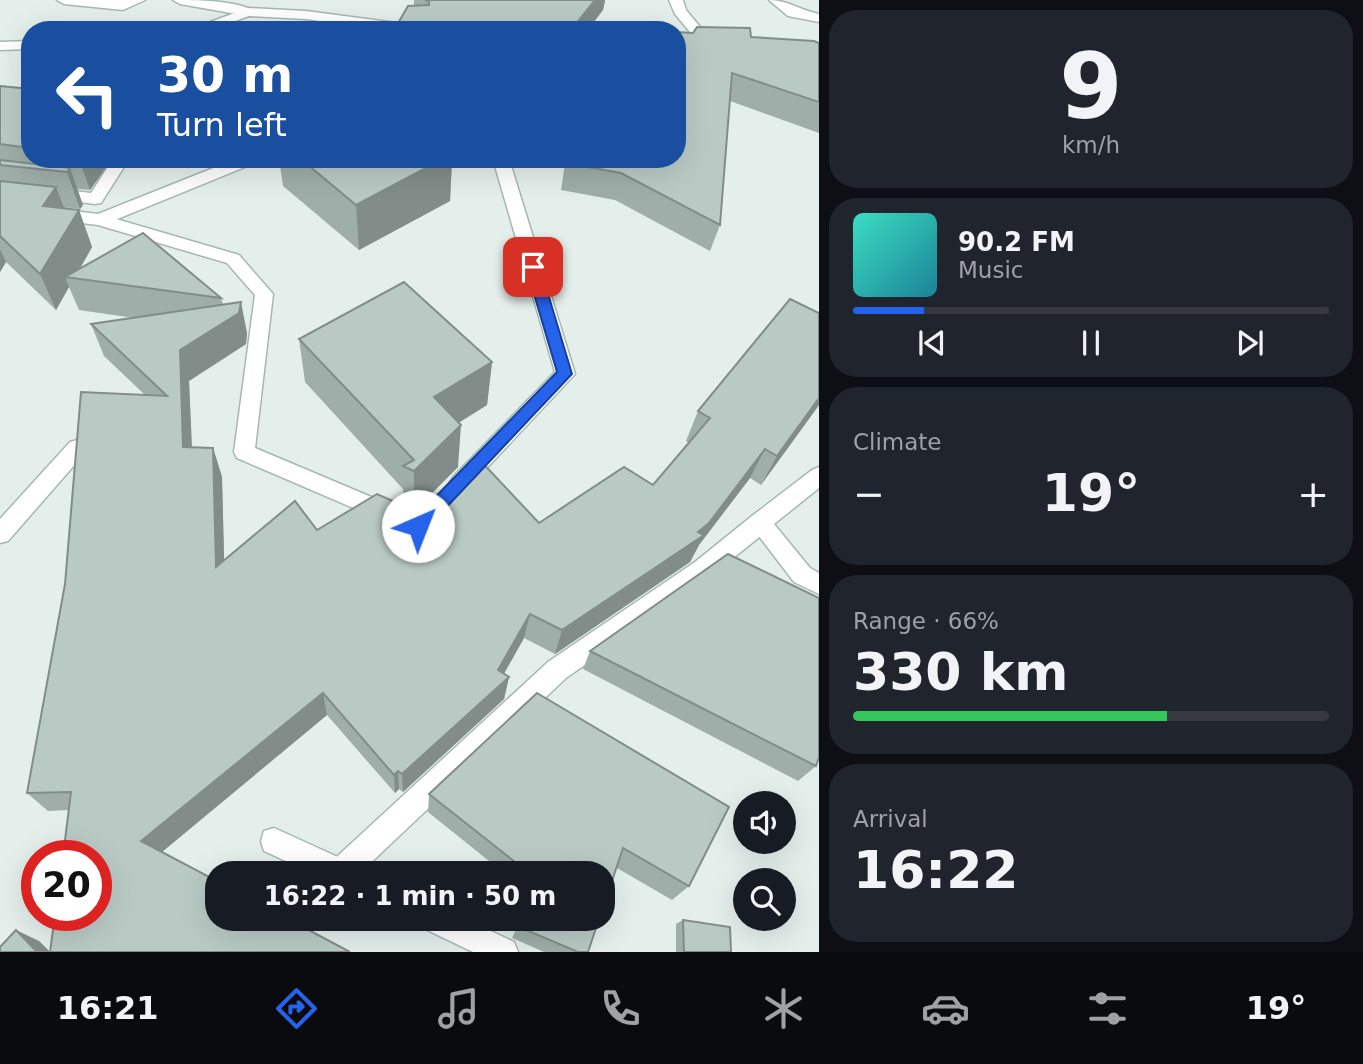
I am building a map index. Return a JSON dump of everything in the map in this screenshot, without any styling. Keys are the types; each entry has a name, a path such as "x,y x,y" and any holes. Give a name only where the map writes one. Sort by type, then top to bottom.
{"street":[{"path":"64,0 123,6 138,0"},
{"path":"180,0 248,12 352,21"},
{"path":"677,0 680,11 716,47 693,47"},
{"path":"776,0 793,13 819,18"},
{"path":"222,21 248,12"},
{"path":"0,46 21,45"},
{"path":"0,187 95,199 115,168"},
{"path":"99,220 229,168"},
{"path":"445,498 565,374 504,168"},
{"path":"0,208 99,220 233,259 264,294 244,452 406,521"},
{"path":"0,534 77,448"},
{"path":"353,861 558,670 703,569 819,476"},
{"path":"760,523 802,575 819,584"},
{"path":"274,841 315,861"},
{"path":"460,931 504,952"}],"building":[{"path":"425,0 595,0 578,21 399,21 408,6 429,5 429,1"},
{"path":"697,27 750,28 751,37 819,43 819,102 732,73 720,225 621,173 593,168 686,168 686,33 693,33"},
{"path":"0,86 21,88 21,147 0,144"},
{"path":"0,160 21,162 21,167 0,165"},
{"path":"29,168 70,168 67,172"},
{"path":"312,168 426,168 356,205"},
{"path":"0,181 56,187 43,206 79,210 40,274 0,236"},
{"path":"143,233 221,298 65,277"},
{"path":"404,282 492,362 434,397 461,425 414,471 403,466 414,460 299,339"},
{"path":"790,299 819,313 819,398 777,456 765,449 709,523 698,532 704,535 562,630 530,614 498,670 509,677 402,774 398,771 394,775 323,693 141,841 205,875 205,931 311,931 350,952 50,952 53,931 112,931 112,840 65,840 71,792 27,793 65,584 81,392 167,396 91,324 241,302 239,313 180,350 183,447 213,448 216,567 295,501 317,530 377,494 409,508 427,508 477,457 539,523 624,467 653,485 710,418 698,411"},
{"path":"728,554 819,598 819,757 816,766 590,651"},
{"path":"537,693 729,807 689,886 623,848 615,872 615,861 514,861 429,794"},
{"path":"683,920 730,927 731,952 684,952"},
{"path":"16,930 37,952 0,952 0,947"},
{"path":"528,931 595,931 588,952 578,952"}],"route":[{"path":"418,526 565,374 533,267"}]}
